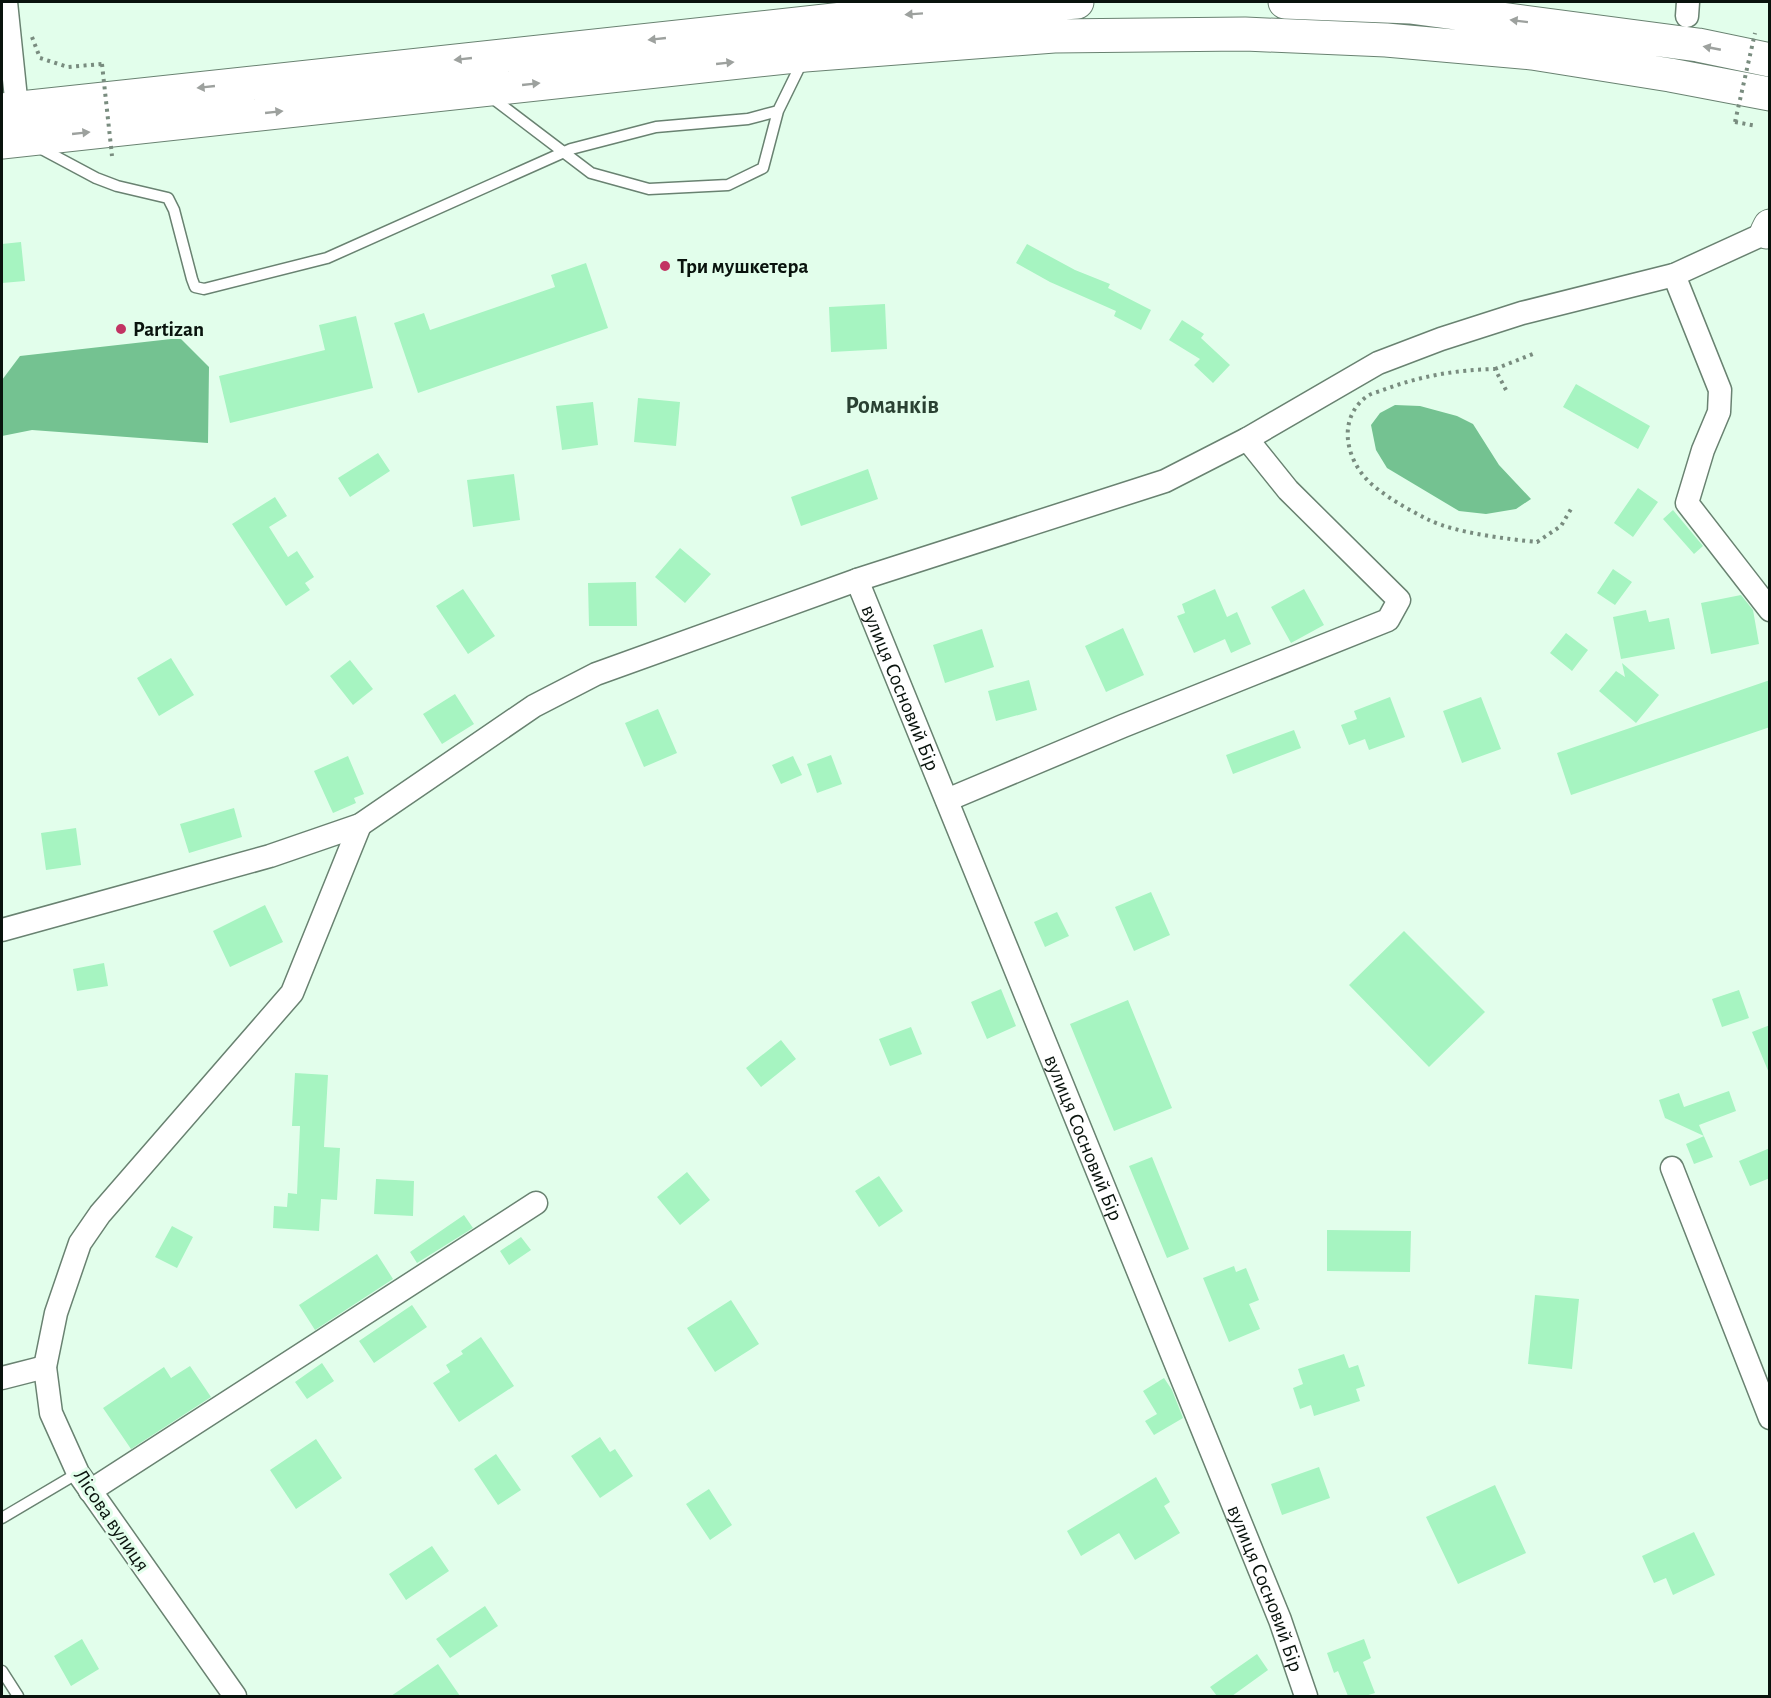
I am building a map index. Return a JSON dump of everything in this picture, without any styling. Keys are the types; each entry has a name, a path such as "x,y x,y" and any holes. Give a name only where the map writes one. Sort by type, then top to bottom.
{"main road":[{"path":"9,109 843,19 1077,2"},
{"path":"1285,2 1410,7 1698,45 1762,46"},
{"path":"13,141 805,55 1054,36 1245,34 1386,40 1532,53 1670,75 1764,104"}],"street":[{"path":"6,2 13,37 9,109"},
{"path":"2,930 270,856 360,825 534,706 596,674 857,580 1165,481 1247,439 1378,363 1522,313 1674,274 1769,230"},
{"path":"1674,274 1720,390 1719,412 1703,450 1687,503 1770,610"},
{"path":"947,800 1388,620 1399,600 1288,490 1247,439"},
{"name":"вулиця Сосновий Бір","path":"857,580 1280,1620 1306,1696"},
{"name":"Лісова вулиця","path":"236,1696 84,1482 51,1413 45,1367 56,1313 80,1243 100,1214 292,993 360,825"},
{"path":"1672,1168 1770,1418"},
{"path":"84,1482 536,1203"},
{"path":"2,1377 45,1367"}],"lane":[{"path":"480,90 591,173 649,189 728,185 762,168 778,111 805,55"},
{"path":"13,141 117,186 168,198 174,210 195,287 204,289 327,258 563,152 656,127 748,119 778,111"},
{"path":"2,1518 84,1482"},
{"path":"2,1671 18,1696"}],"path":[{"path":"13,37 40,58 69,67 102,64 112,156"},
{"path":"1762,46 1735,122 1764,104"},
{"path":"1533,354 1495,369 1462,369 1432,375 1395,385 1367,396 1349,416 1347,438 1357,465 1373,485 1432,522 1471,532 1537,542 1561,526 1571,509"},
{"path":"1495,369 1506,390"}],"shaded area":[{"path":"180,338 209,367 208,443 32,430 2,436 2,380 20,356"},
{"path":"1395,405 1420,406 1457,416 1473,424 1499,465 1531,499 1516,509 1486,514 1459,511 1387,468 1376,450 1371,425 1380,413"}],"building":[{"path":"21,242 25,281 2,283 2,244"},
{"path":"1027,244 1075,270 1110,284 1108,288 1151,310 1141,330 1114,316 1116,311 1050,282 1016,263"},
{"path":"586,263 608,328 418,393 394,323 424,313 430,330 555,287 551,275"},
{"path":"885,304 887,349 831,352 829,307"},
{"path":"356,316 373,388 230,423 219,376 325,350 319,325"},
{"path":"1182,320 1204,334 1201,338 1230,365 1213,383 1194,365 1200,359 1169,340"},
{"path":"1576,384 1650,426 1638,449 1563,407"},
{"path":"638,398 680,402 676,446 634,442"},
{"path":"593,402 598,445 562,450 556,406"},
{"path":"378,453 390,471 350,497 338,478"},
{"path":"868,469 878,499 801,526 791,497"},
{"path":"514,474 520,520 473,527 467,480"},
{"path":"1638,488 1658,502 1633,537 1614,523"},
{"path":"275,497 287,516 269,527 288,557 297,551 314,577 305,583 310,590 286,606 232,524"},
{"path":"1673,510 1703,546 1694,554 1663,519"},
{"path":"680,548 711,574 685,603 655,577"},
{"path":"1613,569 1632,582 1615,605 1597,593"},
{"path":"636,582 637,626 589,626 588,583"},
{"path":"463,589 495,636 468,654 436,606"},
{"path":"1215,589 1227,617 1237,612 1251,644 1231,653 1225,639 1194,653 1177,616 1185,613 1182,604"},
{"path":"1304,589 1324,625 1291,643 1271,607"},
{"path":"1741,595 1753,610 1759,644 1711,654 1701,603"},
{"path":"1646,610 1649,622 1669,618 1675,649 1621,659 1613,617"},
{"path":"1123,628 1144,675 1106,692 1085,646"},
{"path":"982,629 994,667 945,683 933,645"},
{"path":"1566,633 1588,650 1572,671 1550,653"},
{"path":"171,658 194,695 159,716 137,678"},
{"path":"350,660 373,689 353,705 330,676"},
{"path":"1622,663 1659,695 1636,723 1599,691 1616,671 1625,677"},
{"path":"1029,680 1037,710 996,721 988,691"},
{"path":"1770,680 1770,727 1571,795 1557,753"},
{"path":"455,694 474,724 442,744 423,714"},
{"path":"1390,697 1405,737 1369,750 1365,739 1349,745 1341,725 1357,719 1354,711"},
{"path":"1481,697 1501,749 1462,763 1443,711"},
{"path":"658,709 677,753 644,767 625,723"},
{"path":"1294,730 1301,748 1233,774 1226,755"},
{"path":"831,755 842,784 817,793 807,764"},
{"path":"348,756 364,794 354,798 356,803 333,813 314,771"},
{"path":"793,756 802,775 781,784 772,765"},
{"path":"234,808 242,837 189,853 180,824"},
{"path":"76,828 81,865 46,870 41,833"},
{"path":"1151,892 1170,935 1134,951 1115,907"},
{"path":"265,905 283,942 230,967 213,931"},
{"path":"1057,912 1069,936 1045,947 1034,922"},
{"path":"1404,931 1485,1012 1429,1067 1349,985"},
{"path":"104,963 108,986 77,991 73,969"},
{"path":"1001,989 1016,1026 987,1039 971,1002"},
{"path":"1739,990 1749,1018 1722,1027 1712,999"},
{"path":"1128,1000 1172,1108 1114,1131 1070,1024"},
{"path":"1770,1025 1770,1073 1769,1073 1752,1032"},
{"path":"911,1027 922,1054 890,1066 879,1039"},
{"path":"781,1040 796,1059 761,1087 746,1068"},
{"path":"295,1073 328,1075 324,1147 340,1148 337,1200 321,1199 319,1231 273,1228 274,1206 287,1207 288,1193 297,1194 300,1126 292,1126"},
{"path":"1729,1091 1736,1111 1699,1125 1704,1136 1665,1118 1659,1100 1679,1093 1684,1107"},
{"path":"1704,1136 1713,1157 1694,1164 1686,1144"},
{"path":"1770,1148 1770,1178 1750,1186 1739,1161"},
{"path":"1152,1157 1189,1249 1167,1258 1129,1166"},
{"path":"687,1172 710,1200 680,1225 657,1197"},
{"path":"879,1176 903,1211 879,1227 855,1191"},
{"path":"376,1179 414,1181 413,1216 374,1214"},
{"path":"464,1215 473,1228 417,1263 410,1252"},
{"path":"172,1226 193,1237 177,1268 155,1257"},
{"path":"1327,1230 1411,1231 1410,1272 1327,1271"},
{"path":"521,1237 531,1250 509,1265 500,1251"},
{"path":"377,1254 393,1279 315,1330 299,1305"},
{"path":"1234,1266 1236,1272 1246,1268 1259,1300 1249,1304 1260,1329 1229,1342 1203,1278"},
{"path":"1535,1295 1579,1299 1572,1369 1528,1364"},
{"path":"731,1300 759,1344 715,1372 687,1328"},
{"path":"412,1305 427,1327 374,1363 359,1341"},
{"path":"481,1337 514,1386 459,1422 433,1383 450,1372 446,1365 463,1354 461,1351"},
{"path":"1344,1354 1349,1368 1358,1365 1365,1386 1356,1389 1360,1401 1314,1416 1311,1405 1300,1409 1293,1388 1303,1384 1298,1369"},
{"path":"322,1363 334,1381 307,1399 295,1382"},
{"path":"190,1366 211,1397 131,1449 103,1408 164,1367 171,1378"},
{"path":"1164,1378 1172,1390 1183,1418 1154,1435 1145,1421 1157,1414 1143,1391"},
{"path":"600,1437 610,1452 615,1449 633,1476 600,1498 571,1456"},
{"path":"316,1439 342,1478 296,1509 270,1470"},
{"path":"496,1454 521,1490 498,1505 474,1469"},
{"path":"1319,1467 1330,1498 1282,1515 1271,1484"},
{"path":"1156,1477 1170,1502 1164,1506 1180,1533 1135,1560 1119,1533 1081,1556 1067,1531"},
{"path":"1495,1485 1526,1553 1458,1584 1426,1517"},
{"path":"709,1489 732,1525 710,1540 686,1504"},
{"path":"1694,1532 1715,1575 1673,1595 1666,1578 1654,1583 1642,1556"},
{"path":"432,1546 449,1571 406,1600 389,1574"},
{"path":"485,1606 498,1626 450,1658 436,1639"},
{"path":"82,1639 99,1669 71,1686 54,1656"},
{"path":"1364,1639 1371,1658 1363,1662 1375,1693 1365,1696 1348,1696 1338,1671 1334,1673 1327,1653"},
{"path":"1257,1654 1268,1670 1232,1696 1217,1696 1210,1687"},
{"path":"438,1664 460,1696 391,1696"}],"place":[{"name":"Три мушкетера","path":"665,266"},
{"name":"Partizan","path":"121,329"}],"district":[{"name":"Романків","path":"892,405"}]}
